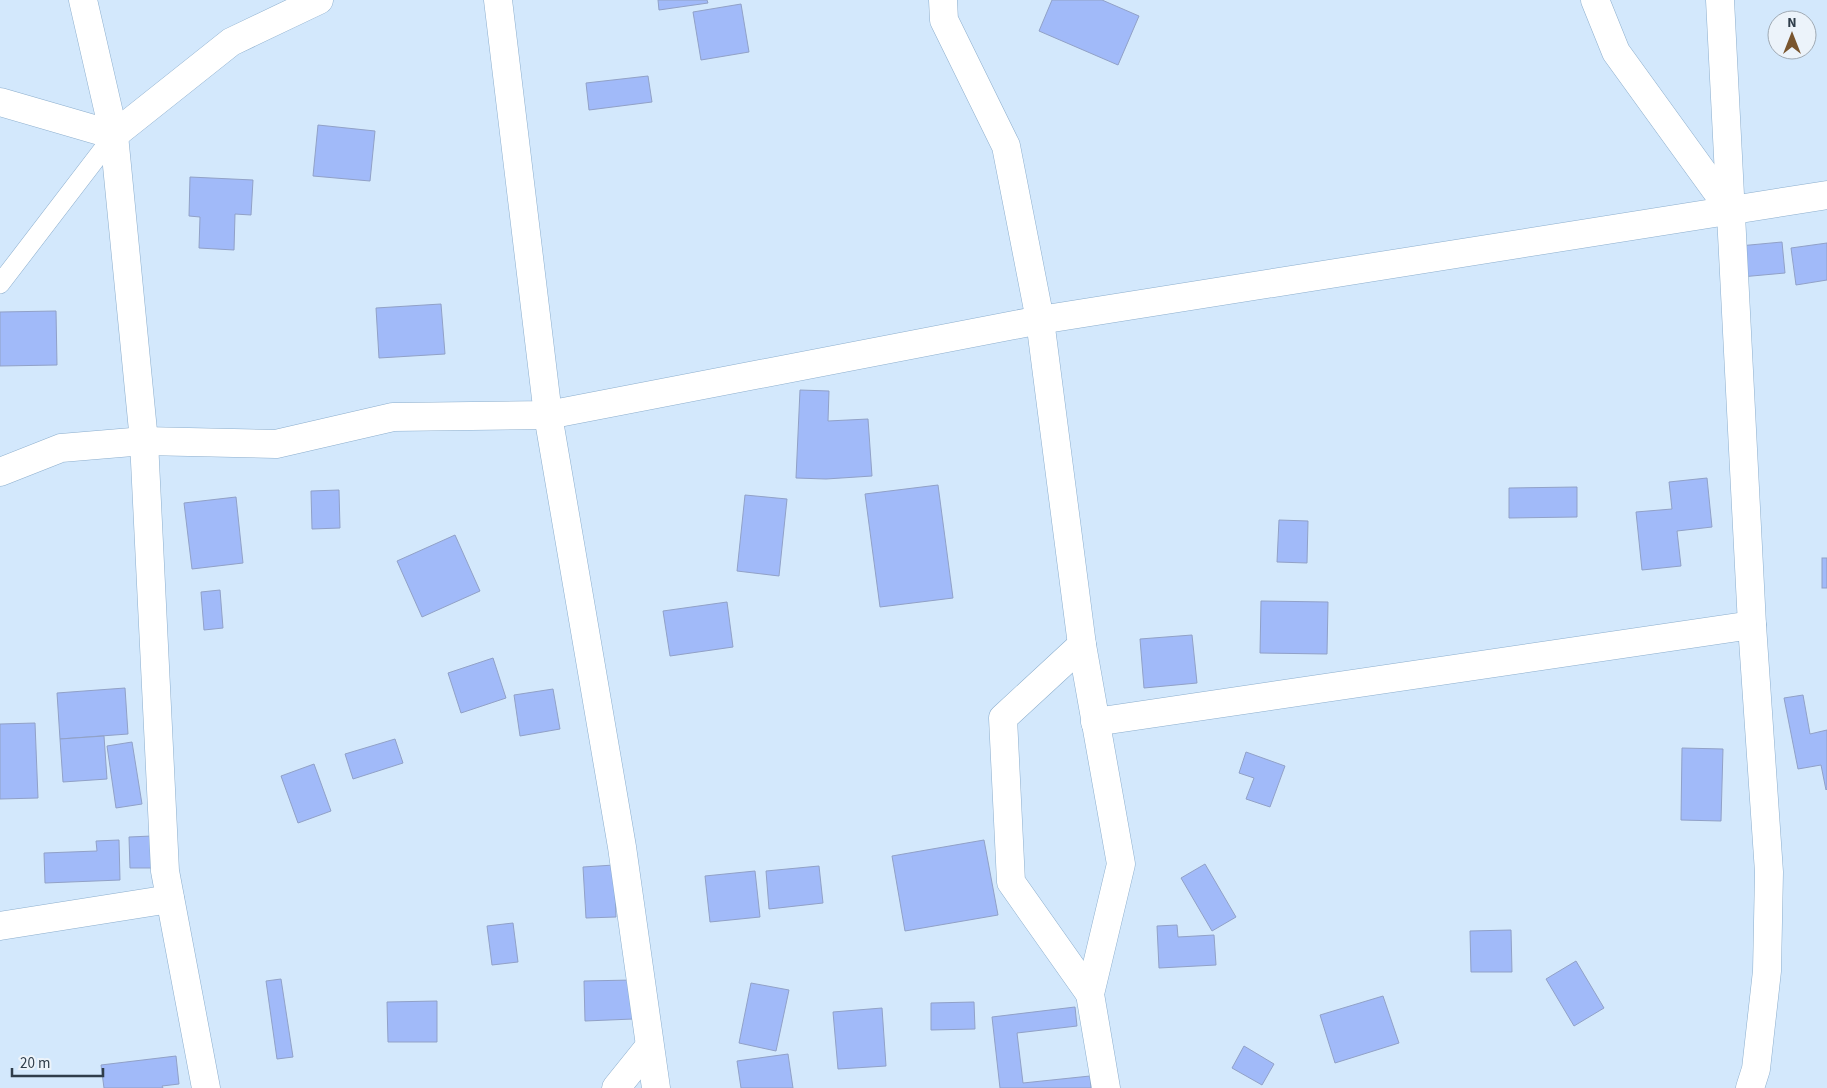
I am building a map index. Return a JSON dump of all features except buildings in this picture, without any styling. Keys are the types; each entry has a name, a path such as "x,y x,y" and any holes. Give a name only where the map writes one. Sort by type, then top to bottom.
{"street":[{"path":"83,0 114,135 144,441 165,871 206,1088"},
{"path":"114,135 231,42 319,0"},
{"path":"498,0 548,415 622,847 656,1088"},
{"path":"943,0 944,20 1006,146 1040,320 1082,645 1120,864 1090,994 1106,1088"},
{"path":"1595,0 1616,52 1731,211"},
{"path":"1720,0 1752,625 1769,872 1767,971 1756,1069 1750,1088"},
{"path":"0,102 114,135"},
{"path":"0,472 61,448 144,441 276,444 393,417 548,415 1040,320 1827,195"},
{"path":"1095,722 1752,625"},
{"path":"1082,645 1003,718 1011,882 1090,994"},
{"path":"0,926 170,899"},
{"path":"616,1088 649,1048"}],"lane":[{"path":"0,284 114,135"}]}
